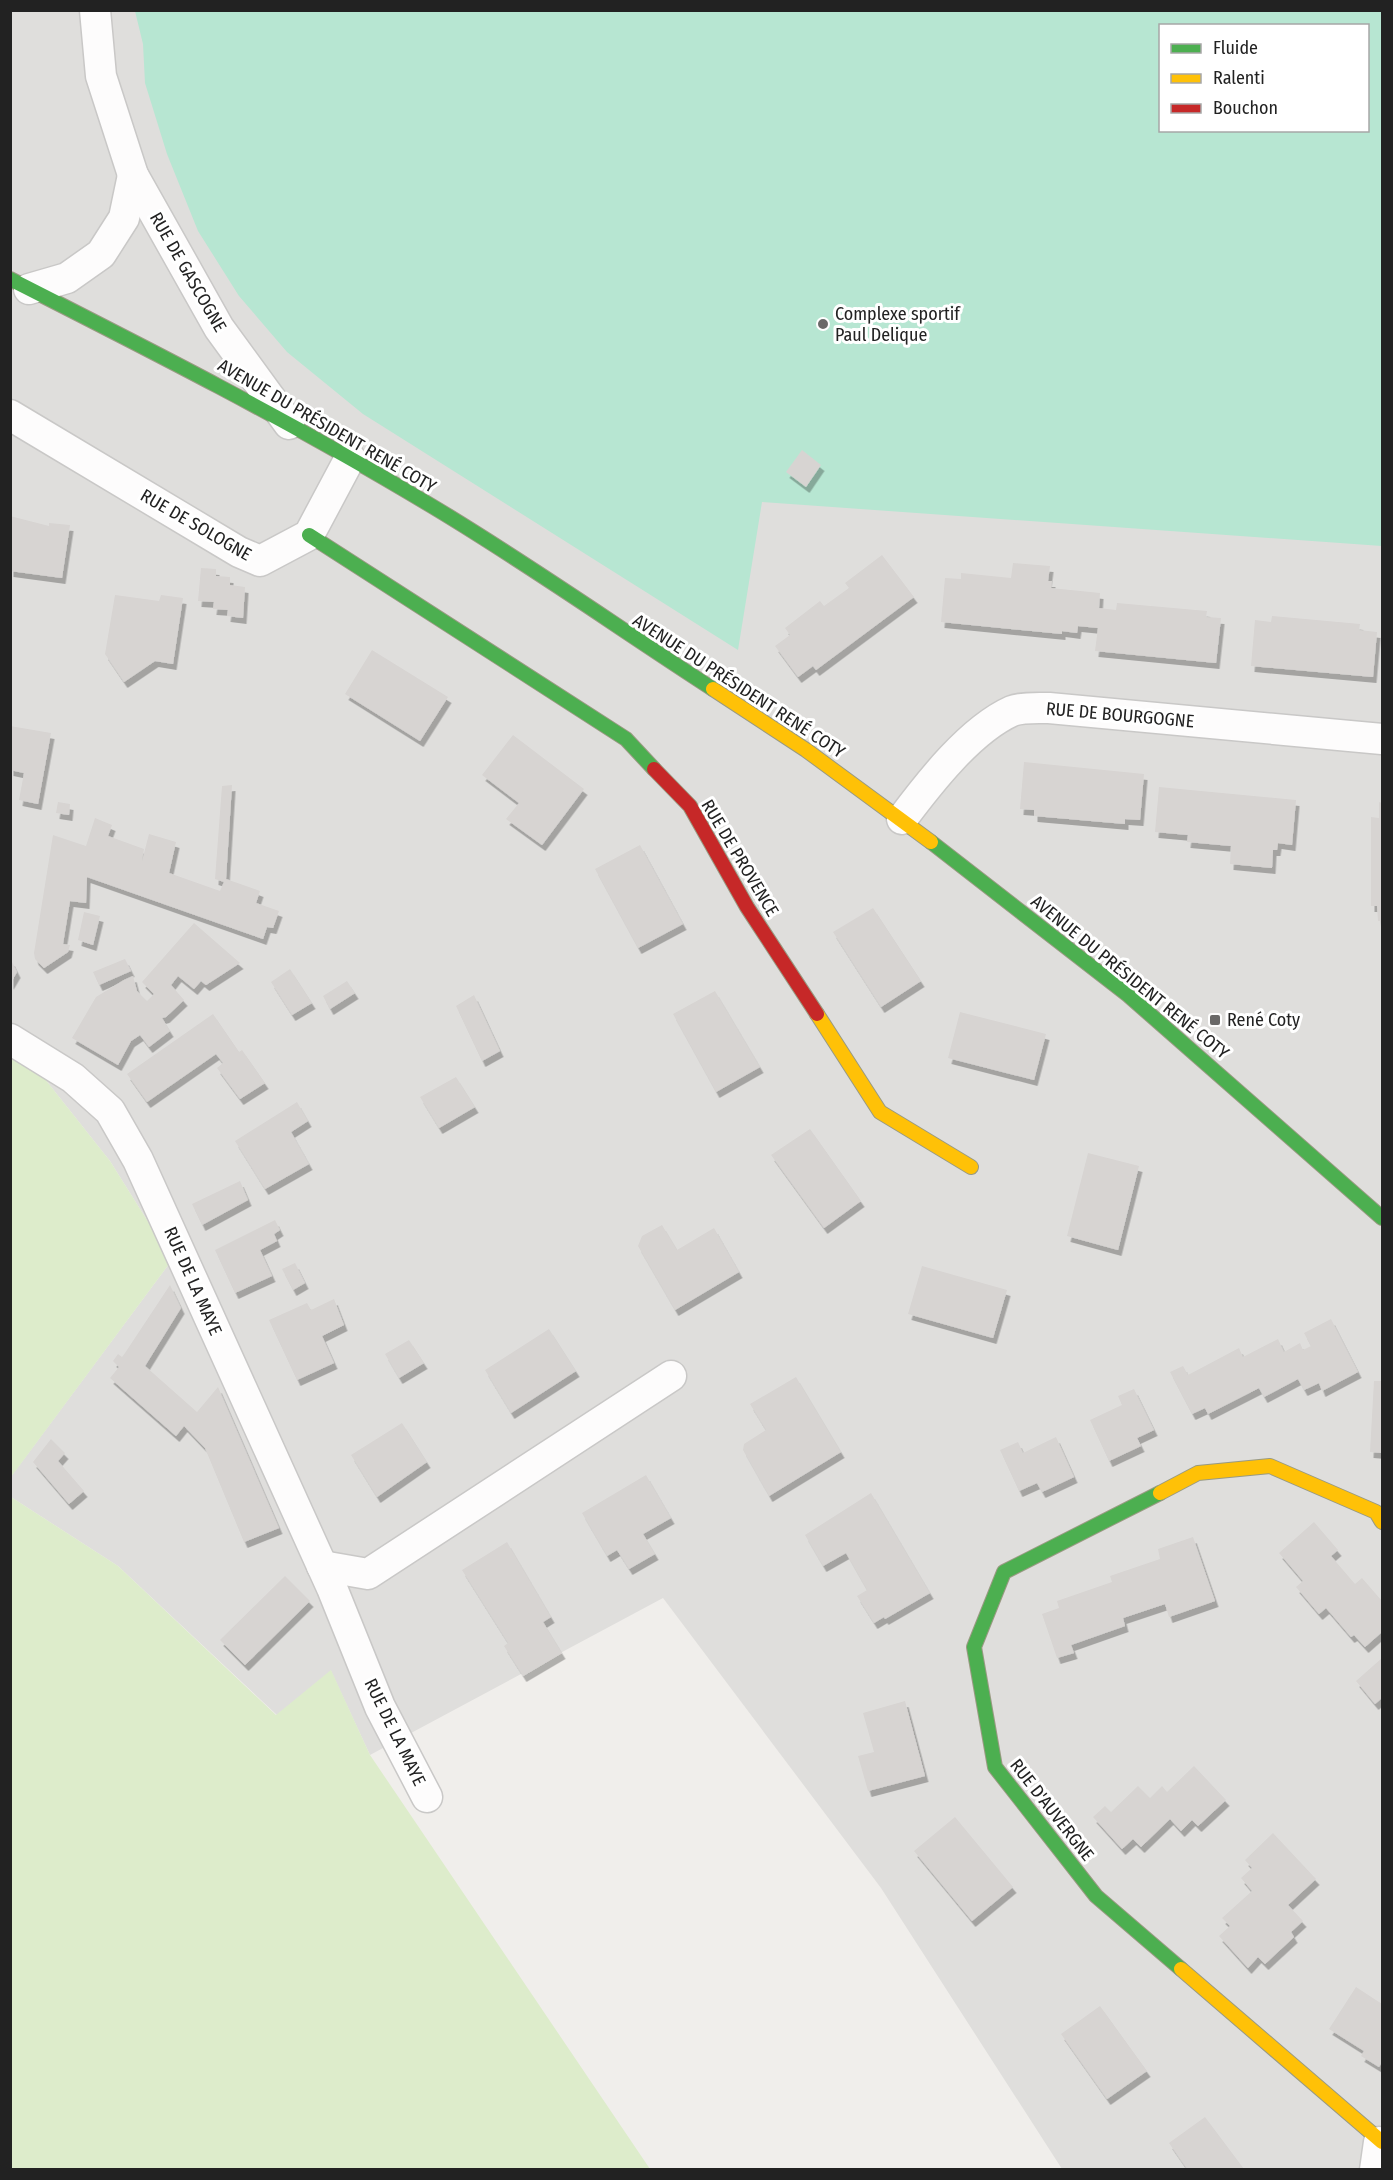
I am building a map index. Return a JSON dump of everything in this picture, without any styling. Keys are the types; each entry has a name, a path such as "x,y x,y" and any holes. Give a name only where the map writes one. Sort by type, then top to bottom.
{"street":[{"name":"RUE DE GASCOGNE","path":"95,10 101,76 132,175 219,328 289,424"},
{"name":"RUE DE GASCOGNE","path":"20,284 67,279 101,254 124,218 132,175"},
{"name":"AVENUE DU PRÉSIDENT RENÉ COTY","path":"20,284 204,377 427,503 807,750 902,819 1128,995 1383,1218"},
{"name":"RUE DE SOLOGNE","path":"10,416 239,552 260,561 309,535"},
{"path":"309,535 350,458"},
{"name":"RUE DE PROVENCE","path":"309,535 626,740 690,806 747,907 880,1112 971,1167"},
{"name":"RUE DE BOURGOGNE","path":"902,819 922,792 981,730 1013,710 1049,708 1383,739"},
{"name":"RUE DE LA MAYE","path":"10,1039 74,1078 110,1111 138,1160 322,1566 380,1707 427,1797"},
{"path":"322,1566 368,1574 671,1376"},
{"name":"RUE D'AUVERGNE","path":"1379,2151 1096,1896 995,1767 974,1647 1004,1572 1198,1473 1270,1466 1376,1512 1383,1522"}],"shaded area":[{"path":"11,11 1382,11 1382,2169 1062,2169 881,1888 663,1598 370,1755 331,1671 277,1715 118,1566 11,1497 10,1478 172,1260 110,1161 33,1064 11,1051"}],"green space":[{"name":"Complexe sportif Paul Delique","path":"135,11 1382,11 1382,546 762,502 738,650 363,414 287,352 239,296 198,231 167,154 145,83 143,44"},
{"path":"10,1051 33,1064 110,1161 172,1260 11,1477"},
{"path":"11,1497 118,1566 276,1715 331,1670 370,1755 650,2169 11,2169"}],"building":[{"path":"802,450 821,465 806,487 786,472"},
{"path":"10,516 49,526 49,523 70,525 62,578 10,571"},
{"path":"882,555 914,597 816,670 813,666 798,677 775,646 790,635 785,628 820,601 824,606 849,588 845,583"},
{"path":"1013,563 1050,566 1048,581 1052,581 1051,588 1100,593 1099,608 1116,610 1117,603 1207,611 1206,617 1221,618 1216,663 1095,651 1098,628 1078,626 1077,633 1062,631 1062,634 941,622 945,578 961,579 961,573 1011,578"},
{"path":"201,568 216,569 216,576 230,577 230,585 245,587 243,618 227,616 228,610 213,609 214,602 198,601"},
{"path":"115,595 159,601 161,595 183,598 173,664 155,661 124,682 105,654"},
{"path":"1272,616 1360,624 1359,630 1377,632 1373,677 1251,666 1255,620 1271,622"},
{"path":"372,650 448,697 420,741 345,694"},
{"path":"10,726 51,733 38,804 19,800 24,773 10,770"},
{"path":"513,735 584,789 542,845 506,819 519,803 482,775"},
{"path":"1024,762 1144,774 1140,820 1125,819 1125,824 1034,816 1034,810 1020,809"},
{"path":"232,785 226,879 260,891 256,903 279,911 273,928 267,927 263,939 87,877 86,903 70,901 63,944 70,945 68,952 44,968 35,959 34,953 53,835 86,846 95,818 112,825 108,836 144,849 142,861 149,834 176,842 169,873 220,891 224,882 215,879 222,786"},
{"path":"1159,787 1296,800 1292,845 1278,843 1277,850 1273,850 1272,868 1230,864 1231,846 1187,842 1188,835 1155,832"},
{"path":"58,802 70,804 69,815 56,813"},
{"path":"1379,802 1382,803 1382,921 1378,921 1377,906 1371,906 1371,817 1379,818"},
{"path":"640,845 683,924 638,948 595,869"},
{"path":"873,908 921,981 881,1007 833,932"},
{"path":"84,912 100,916 93,945 78,940"},
{"path":"194,923 240,963 206,985 201,981 194,989 178,976 171,985 184,1000 162,1018 170,1031 149,1047 140,1035 131,1041 118,1065 72,1038 96,997 124,980 133,976 137,991 147,1001 154,994 142,982"},
{"path":"125,959 131,971 99,985 93,972"},
{"path":"10,960 17,972 10,984"},
{"path":"290,969 312,1003 292,1015 271,982"},
{"path":"347,981 355,993 330,1009 323,996"},
{"path":"715,991 760,1067 716,1092 673,1014"},
{"path":"474,995 500,1051 482,1061 456,1006"},
{"path":"960,1012 1046,1034 1034,1080 948,1058"},
{"path":"213,1014 239,1052 242,1050 265,1083 240,1099 217,1068 223,1063 216,1054 147,1102 127,1074"},
{"path":"456,1077 475,1107 439,1128 420,1097"},
{"path":"297,1102 308,1121 291,1132 309,1164 265,1189 235,1141"},
{"path":"810,1129 861,1201 824,1228 771,1155"},
{"path":"1088,1153 1139,1166 1118,1250 1067,1236"},
{"path":"240,1181 248,1200 202,1225 192,1204"},
{"path":"275,1220 280,1230 274,1234 277,1241 260,1250 272,1276 235,1293 215,1250"},
{"path":"662,1225 677,1250 714,1228 739,1272 675,1310 638,1246 642,1236"},
{"path":"295,1263 305,1283 293,1290 282,1269"},
{"path":"922,1266 1007,1290 993,1338 908,1314"},
{"path":"170,1285 181,1308 145,1366 197,1412 218,1387 279,1528 244,1542 205,1448 184,1426 176,1436 110,1378 119,1367 113,1361 118,1354 122,1357 125,1353"},
{"path":"334,1299 344,1325 322,1336 334,1363 297,1380 269,1320 307,1303 311,1310"},
{"path":"1331,1319 1358,1372 1322,1391 1319,1383 1304,1390 1298,1379 1264,1397 1259,1388 1208,1414 1205,1408 1192,1414 1170,1372 1183,1366 1188,1375 1239,1348 1243,1357 1278,1339 1284,1352 1300,1343 1303,1350 1311,1346 1304,1333"},
{"path":"549,1329 576,1371 511,1413 485,1370"},
{"path":"409,1340 424,1363 399,1378 385,1354"},
{"path":"796,1377 841,1452 769,1496 743,1450 744,1444 766,1430 750,1404"},
{"path":"1374,1381 1382,1381 1382,1453 1370,1452"},
{"path":"1134,1389 1154,1430 1137,1438 1141,1446 1109,1461 1090,1420 1122,1405 1118,1396"},
{"path":"402,1423 427,1462 377,1497 351,1455"},
{"path":"1056,1437 1074,1477 1042,1492 1037,1483 1019,1491 1000,1450 1018,1442 1023,1453"},
{"path":"51,1439 65,1453 58,1461 84,1491 69,1504 33,1462"},
{"path":"646,1475 671,1518 643,1534 655,1554 629,1569 617,1550 607,1556 582,1513"},
{"path":"871,1493 930,1593 874,1623 857,1596 867,1590 846,1553 823,1566 805,1535"},
{"path":"1314,1522 1338,1550 1331,1556 1355,1584 1362,1578 1382,1601 1382,1632 1365,1647 1354,1635 1351,1637 1326,1608 1319,1614 1296,1587 1303,1581 1279,1553"},
{"path":"1193,1537 1215,1601 1169,1617 1165,1604 1123,1618 1125,1626 1071,1645 1074,1653 1057,1658 1042,1614 1059,1608 1057,1601 1112,1582 1110,1576 1160,1559 1158,1549"},
{"path":"507,1542 551,1617 543,1622 562,1653 523,1676 504,1646 508,1643 462,1570"},
{"path":"285,1576 310,1601 245,1665 220,1640"},
{"path":"1382,1658 1382,1698 1375,1704 1356,1681"},
{"path":"905,1701 925,1776 868,1791 858,1756 874,1752 863,1713"},
{"path":"1194,1766 1226,1800 1198,1826 1192,1820 1181,1831 1170,1819 1141,1847 1133,1839 1122,1849 1093,1817 1105,1806 1111,1812 1138,1786 1150,1798 1162,1786 1167,1792"},
{"path":"955,1817 1013,1887 972,1921 914,1851"},
{"path":"1273,1833 1316,1879 1288,1905 1303,1921 1291,1932 1294,1937 1265,1964 1258,1957 1248,1968 1219,1936 1230,1926 1222,1918 1252,1891 1241,1878 1252,1868 1245,1860"},
{"path":"1356,1987 1382,2004 1382,2062 1379,2067 1361,2056 1364,2051 1329,2029"},
{"path":"1100,2006 1147,2071 1107,2099 1061,2034"},
{"path":"1205,2117 1244,2169 1187,2169 1169,2143"}],"traffic: fast":[{"path":"10,279 219,387 374,472 498,547 713,689"},
{"path":"309,535 626,739 654,769"},
{"path":"931,842 1128,995 1382,1218"},
{"path":"1160,1493 1004,1572 974,1647 995,1767 1096,1896 1181,1969"}],"traffic: slow":[{"path":"713,689 806,750 931,842"},
{"path":"817,1014 880,1112 971,1167"},
{"path":"1160,1493 1198,1473 1270,1466 1376,1512 1382,1522"},
{"path":"1181,1969 1382,2142"}],"traffic: jam":[{"path":"654,769 690,806 747,907 817,1014"}],"place":[{"name":"Complexe sportif Paul Delique","path":"823,324"},
{"name":"René Coty","path":"1215,1020"}]}
